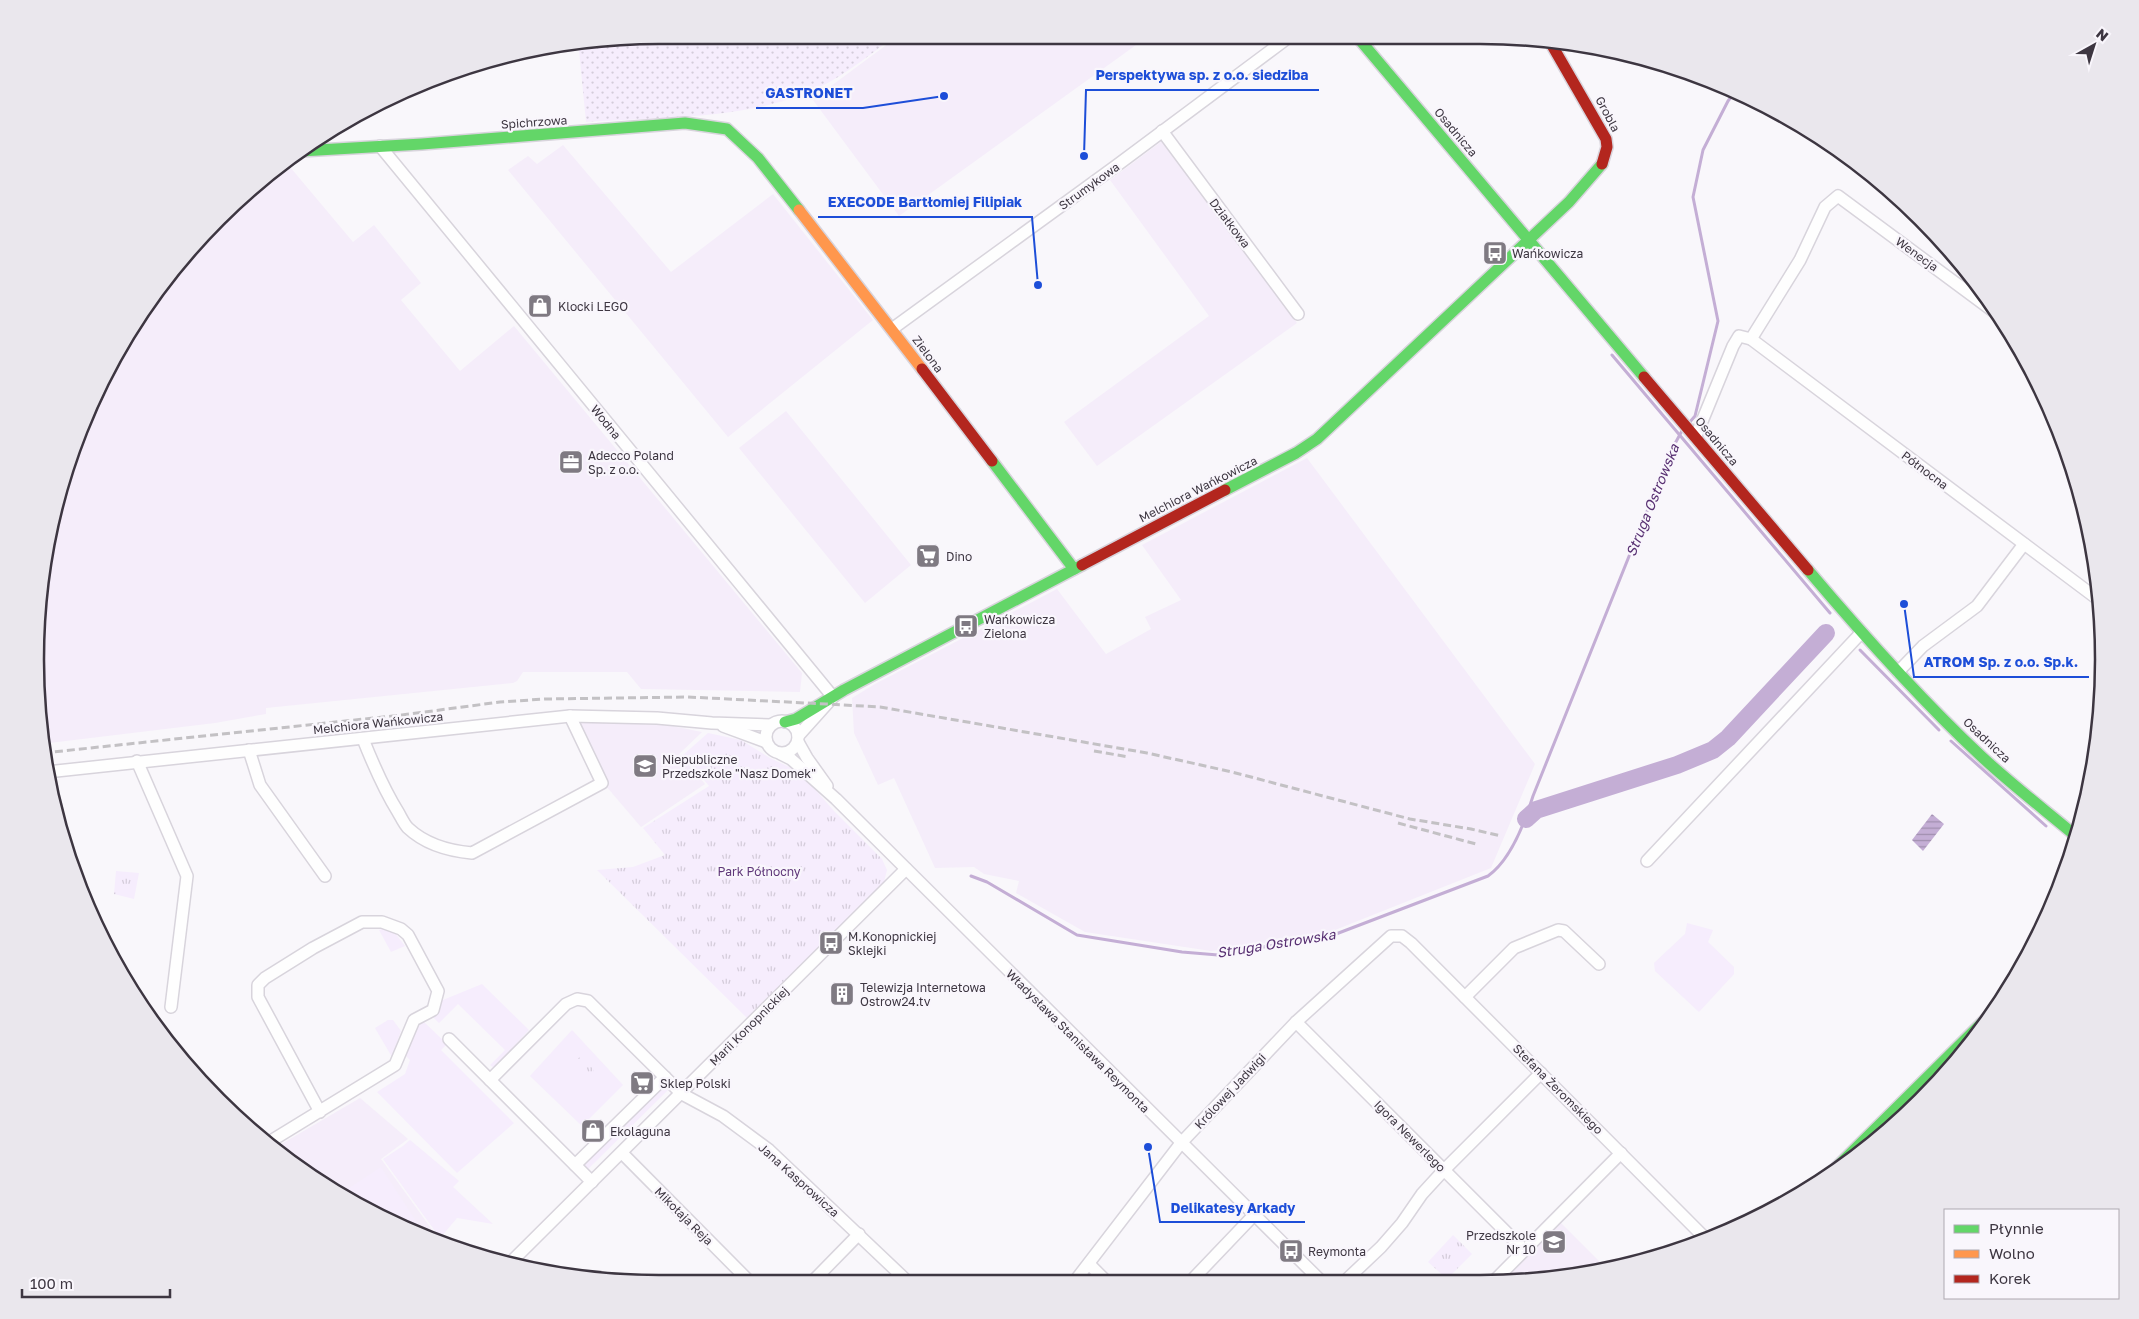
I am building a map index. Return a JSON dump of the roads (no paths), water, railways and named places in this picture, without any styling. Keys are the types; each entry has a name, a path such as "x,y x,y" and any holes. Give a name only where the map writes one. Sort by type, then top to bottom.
{"street":[{"name":"Strumykowa","path":"892,329 1280,44"},
{"name":"Osadnicza","path":"1363,44 1861,633 1982,756 2070,831"},
{"name":"Grobla","path":"1529,240 1598,170 1606,156 1608,145 1582,95 1554,48"},
{"name":"Spichrzowa","path":"314,150 684,123 727,129 758,158"},
{"name":"Działkowa","path":"1162,131 1298,314"},
{"name":"Wodna","path":"380,146 833,697"},
{"name":"Zielona","path":"758,158 892,329 1074,569"},
{"name":"Wenecja","path":"1751,339 1800,260 1825,207 1838,196 1979,301"},
{"name":"Melchiora Wańkowicza","path":"785,722 796,719 833,697 1296,453 1317,439 1529,240"},
{"path":"1696,436 1733,346 1739,336 1751,339"},
{"name":"Północna","path":"1751,339 2092,594"},
{"path":"1898,672 1923,646 1977,606 2024,544"},
{"path":"1647,861 1861,633"},
{"name":"Melchiora Wańkowicza","path":"798,739 803,728 833,697"},
{"name":"Melchiora Wańkowicza","path":"54,771 570,716 657,718 712,723 771,725"},
{"path":"363,739 385,790 408,828 426,840 440,846 472,853 602,783 570,716"},
{"path":"780,721 785,722 794,727 798,739 792,751 781,754 772,750 766,742 766,734 771,725 780,721"},
{"name":"Melchiora Wańkowicza","path":"712,723 766,742"},
{"name":"Władysława Stanisława Reymonta","path":"798,739 807,758 836,799"},
{"path":"249,750 260,785 324,876"},
{"name":"Władysława Stanisława Reymonta","path":"781,754 791,759 836,799 1315,1275"},
{"path":"137,761 187,876 171,1007"},
{"name":"Marii Konopnickiej","path":"515,1258 682,1094 906,869"},
{"path":"274,1139 320,1112 394,1065 414,1020 433,1010 438,991 408,935 394,925 382,922 362,922 313,948 258,985 258,998 320,1112"},
{"path":"1465,998 1514,948 1558,930 1564,930 1599,964"},
{"name":"Królowej Jadwigi","path":"1080,1275 1181,1142 1296,1022 1392,936 1402,936 1411,943"},
{"name":"Stefana Żeromskiego","path":"1411,943 1701,1234"},
{"name":"Jana Kasprowicza","path":"490,1080 566,1004 577,999 588,1001 682,1094 723,1116 769,1150 901,1275"},
{"name":"Igora Newerlego","path":"1296,1022 1524,1250"},
{"path":"448,1039 592,1182"},
{"path":"1868,1137 1954,1051"},
{"path":"1351,1275 1381,1247 1402,1223 1422,1194 1444,1170 1541,1073"},
{"path":"575,1165 666,1078"},
{"name":"Mikołaja Reja","path":"622,1153 743,1275"},
{"path":"1499,1275 1621,1153"},
{"path":"1197,1275 1254,1215"},
{"path":"819,1275 859,1234"},
{"path":"1089,1264 1100,1275"}],"waterway":[{"name":"Struga Ostrowska","path":"1689,423 1695,416 1718,321 1693,197 1703,150 1731,98"},
{"path":"1612,355 1830,613"},
{"name":"Struga Ostrowska","path":"971,876 987,882 1077,935 1182,952 1218,955 1336,934 1488,876 1504,860 1521,829 1672,449 1683,429"},
{"name":"Struga Ostrowska","path":"1526,819 1536,810 1677,765 1713,750 1728,738 1826,633"},
{"path":"1860,650 1939,730"},
{"path":"1951,741 2046,826"}],"railway":[{"path":"51,752 402,715 500,702 545,699 688,697 880,707 1147,753 1232,772 1410,819 1501,836"},
{"path":"1094,751 1129,757"},
{"path":"1398,823 1476,844"}],"place":[{"name":"GASTRONET","path":"944,96"},
{"name":"Perspektywa sp. z o.o. siedziba","path":"1084,156"},
{"name":"Wańkowicza","path":"1495,253"},
{"name":"EXECODE Bartłomiej Filipiak","path":"1038,285"},
{"name":"Klocki LEGO","path":"540,306"},
{"name":"Adecco Poland Sp. z o.o.","path":"571,462"},
{"name":"Dino","path":"928,556"},
{"name":"ATROM Sp. z o.o. Sp.k.","path":"1904,604"},
{"name":"Wańkowicza Zielona","path":"966,626"},
{"name":"Niepubliczne Przedszkole \"Nasz Domek\"","path":"645,766"},
{"name":"M.Konopnickiej Sklejki","path":"831,943"},
{"name":"Telewizja Internetowa Ostrow24.tv","path":"842,994"},
{"name":"Sklep Polski","path":"642,1083"},
{"name":"Ekolaguna","path":"593,1131"},
{"name":"Delikatesy Arkady","path":"1148,1147"},
{"name":"Przedszkole Nr 10","path":"1554,1242"},
{"name":"Reymonta","path":"1291,1251"}],"park label":[{"name":"Park Północny","path":"759,871"}]}
